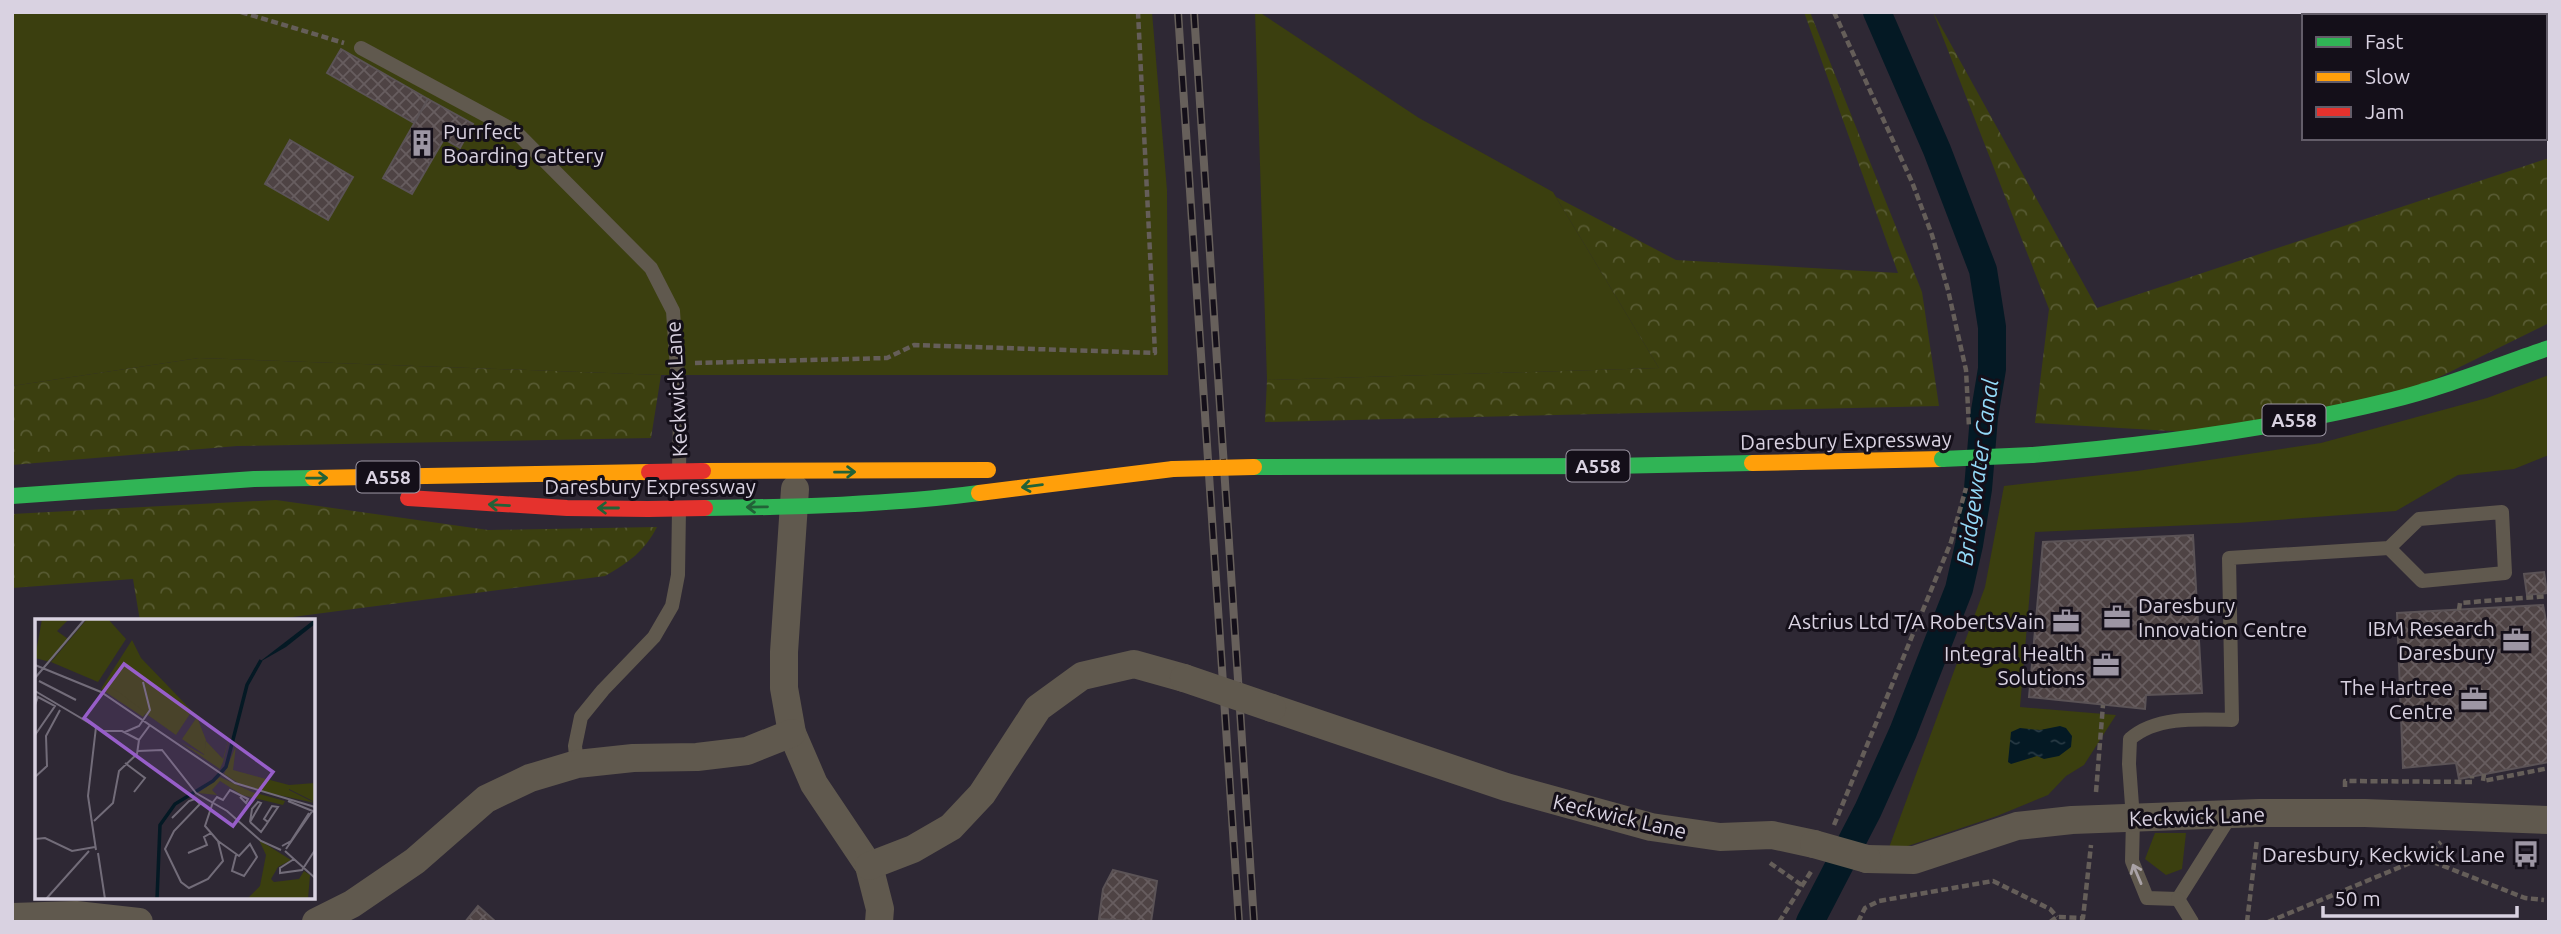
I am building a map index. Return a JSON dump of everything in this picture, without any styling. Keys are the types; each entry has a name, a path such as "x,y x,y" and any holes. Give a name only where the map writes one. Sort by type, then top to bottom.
{"main road":[{"name":"Daresbury Expressway","path":"1033,470 1611,466 2032,455 2129,447 2222,434 2393,400 2549,348"},
{"name":"Daresbury Expressway","path":"395,497 567,508 794,507 943,498 1173,469"},
{"name":"Daresbury Expressway","path":"12,496 254,479 703,471 1005,470"},
{"name":"Daresbury Expressway","path":"126,487 330,494"}],"street":[{"path":"796,472 784,688 793,733 814,784 869,866 880,909 879,922"},
{"name":"Keckwick Lane","path":"869,866 913,849 951,827 982,794 1038,708 1083,676 1133,664 1184,678 1506,787 1651,827 1720,837 1772,835 1867,859 1914,860 2017,826 2073,820 2365,813 2549,820"},
{"path":"316,922 352,904 415,861 486,799 530,778 577,764 633,758 697,757 747,751 793,733"},
{"path":"12,917 76,915 139,922"}],"lane":[{"name":"Keckwick Lane","path":"361,48 515,131 651,268 673,311 680,413 678,575 672,606 654,637 581,717 575,746 577,764"},
{"path":"2178,899 2147,898 2132,861 2130,739 2141,730 2190,719 2232,720 2229,558 2389,548 2419,519 2502,512 2505,573 2423,581 2389,548"},
{"path":"2178,899 2231,815"},
{"path":"2178,899 2192,922"}],"path":[{"path":"241,12 361,48"},
{"path":"677,364 887,358 914,345 1155,353 1138,12"},
{"path":"2459,610 2460,603 2549,596"},
{"path":"2095,800 2102,705"},
{"path":"2344,794 2345,781 2472,779 2549,768"},
{"path":"2247,922 2258,832"},
{"path":"2050,922 2057,917 2083,918 2091,841"},
{"path":"2268,922 2422,858 2442,842"},
{"path":"2422,858 2525,898 2544,900"},
{"path":"1858,922 1865,908 1879,901 1993,881 2050,909 2057,917"}],"green space":[{"path":"12,12 1152,12 1167,190 1168,375 661,375 199,358 12,386"},
{"path":"1255,12 1259,12 1419,118 1553,192 1659,368 1267,380"},
{"path":"1804,12 1810,12 1922,292 1939,406 1265,422 1267,380 1659,368 1556,197 1676,260 1898,273"},
{"path":"1933,12 2097,308 2549,158 2549,323 2393,400 2222,434 2035,423 2049,309"},
{"path":"199,358 661,375 651,438 237,446 12,465 12,386"},
{"path":"2549,375 2549,455 2514,469 2458,475 2396,511 2238,523 2035,532 2020,707 2116,715 2084,765 2066,776 2048,795 1997,816 1887,853 1985,587 2004,486 2137,471 2321,443 2487,398"},
{"path":"276,500 488,530 657,527 635,556 605,576 277,619 140,619 133,579 12,588 12,514"},
{"path":"2155,833 2186,833 2182,869 2166,875 2145,859"}],"water":[{"path":"2060,726 2066,728 2072,736 2071,747 2059,756 2044,759 2037,756 2011,764 2008,762 2011,732 2020,728 2040,730"}],"building":[{"path":"341,49 428,99 414,123 327,73"},
{"name":"Purrfect Boarding Cattery","path":"428,99 473,124 460,148 444,139 412,194 383,178"},
{"path":"290,140 353,177 328,220 265,184"},
{"name":"Daresbury Innovation Centre","path":"2193,535 2202,693 2146,695 2145,709 2029,697 2043,542"},
{"path":"2544,572 2547,593 2527,595 2524,574"},
{"name":"The Hartree Centre","path":"2543,605 2549,637 2549,762 2459,779 2456,763 2403,768 2397,613"},
{"path":"1113,870 1157,881 1151,922 1099,919 1103,889"},
{"path":"478,906 496,922 465,922"}],"waterway":[{"name":"Bridgewater Canal","path":"1810,922 1868,810 1903,732 1959,589 1978,489 1984,417 1992,369 1992,327 1983,270 1937,150 1877,12"}],"railway":[{"path":"1178,12 1239,922"},
{"path":"1194,12 1254,922"}],"traffic: fast":[{"path":"2032,455 2213,435 2348,410 2431,389 2549,348"},
{"path":"1942,459 2032,455"},
{"path":"1254,467 1752,463"},
{"path":"12,496 254,479 313,478"},
{"path":"705,508 876,503 979,493"}],"traffic: slow":[{"path":"1752,463 1942,459"},
{"path":"1173,469 1254,467"},
{"path":"979,493 1173,469"},
{"path":"703,471 988,470"},
{"path":"313,478 649,472"}],"traffic: jam":[{"path":"649,472 703,471"},
{"path":"408,498 567,508 648,509"},
{"path":"648,509 705,508"}],"place":[{"name":"Purrfect Boarding Cattery","path":"422,143"},
{"name":"Daresbury Innovation Centre","path":"2117,617"},
{"name":"Astrius Ltd T/A RobertsVain","path":"2066,621"},
{"name":"IBM Research Daresbury","path":"2516,640"},
{"name":"Integral Health Solutions","path":"2106,665"},
{"name":"The Hartree Centre","path":"2474,699"},
{"name":"Daresbury, Keckwick Lane","path":"2526,854"}]}
